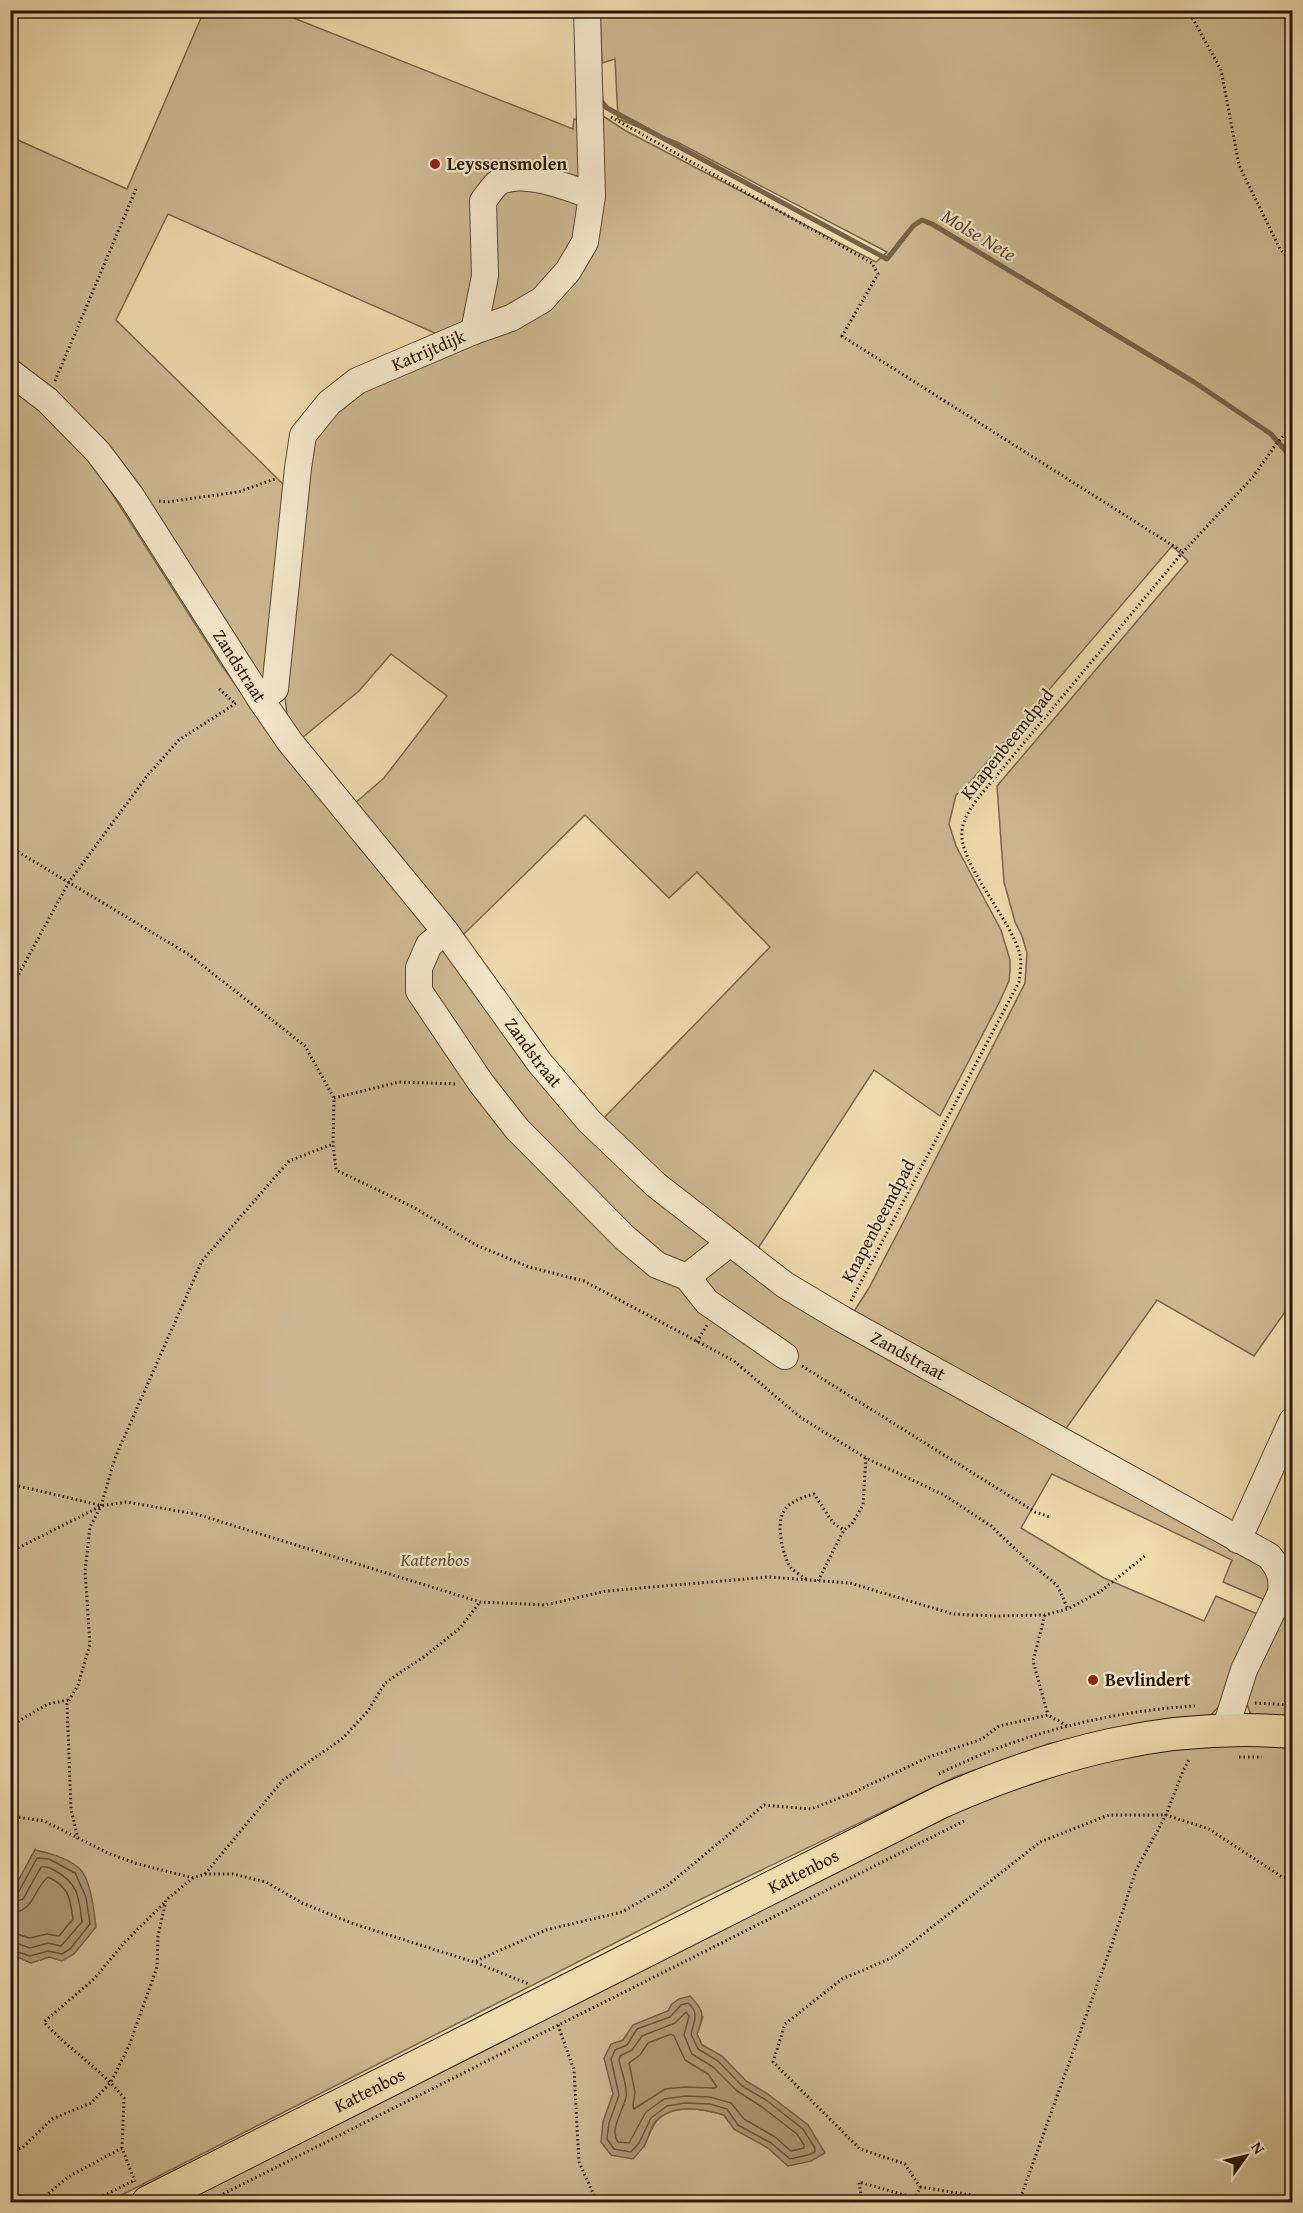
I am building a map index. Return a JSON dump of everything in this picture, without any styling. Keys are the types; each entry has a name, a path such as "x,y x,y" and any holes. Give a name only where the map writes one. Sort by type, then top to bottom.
{"main road":[{"name":"Kattenbos","path":"144,2197 553,2013 931,1807 988,1782 1037,1764 1123,1741 1165,1734 1230,1730 1293,1732"}],"street":[{"name":"Katrijtdijk","path":"261,700 275,689 303,435 328,403 357,381 474,331 511,318 542,300 568,271 585,242 592,196 587,10"},
{"path":"474,331 485,276 483,201 498,183 523,176 571,188 592,196"},
{"name":"Zandstraat","path":"10,372 47,400 98,452 131,496 261,700 290,741 445,931 539,1062 589,1121 656,1185 785,1285 842,1319 1269,1556 1288,1581 1244,1670 1230,1730"},
{"path":"445,931 429,945 419,968 419,991 481,1083 517,1129 624,1238 657,1265 687,1277 707,1302 785,1356"},
{"path":"687,1277 730,1243"},
{"path":"1238,1540 1293,1421"}],"path":[{"path":"1188,10 1221,70 1239,165 1280,249 1293,262"},
{"path":"591,105 872,263 879,274 842,336 1183,552"},
{"path":"47,400 136,189"},
{"name":"Knapenbeemdpad","path":"842,1319 1019,982 1020,954 963,845 961,832 965,819 978,798 1183,552 1253,477 1281,437 1293,426"},
{"path":"131,496 167,502 238,492 266,483 298,468"},
{"path":"219,689 235,703"},
{"path":"10,990 69,882 147,776 178,740 235,703 261,700"},
{"path":"10,847 188,954 305,1046 334,1098 333,1144 336,1170 413,1207 476,1245 529,1267 584,1281 734,1361 800,1417 866,1458 944,1495 991,1526 1057,1585 1068,1609"},
{"path":"334,1098 399,1082 481,1083"},
{"path":"78,1839 71,1809 67,1704 78,1685 90,1644 85,1571 90,1527 101,1506 116,1458 202,1261 289,1161 333,1144"},
{"path":"785,1356 1035,1512 1050,1517"},
{"path":"817,1581 844,1530 852,1524 863,1505 866,1458"},
{"path":"10,1484 101,1506"},
{"path":"808,1580 791,1567 784,1550 779,1526 783,1511 798,1499 814,1494 832,1523 844,1530"},
{"path":"10,1552 101,1506 126,1502 196,1514 480,1602 546,1605 606,1591 769,1577 850,1583 953,1614 1045,1615 1068,1609 1101,1591 1145,1556"},
{"path":"205,1874 283,1780 343,1738 368,1711 385,1683 460,1628 480,1602"},
{"path":"1045,1615 1033,1661 1048,1715"},
{"path":"10,1726 48,1704 69,1700"},
{"path":"1230,1730 1293,1705"},
{"path":"474,1962 546,1930 622,1912 667,1886 764,1805 811,1809 850,1794 929,1757 982,1739 999,1726 1048,1715 1069,1727"},
{"path":"1230,1730 1265,1757"},
{"path":"1179,1759 1190,1758 1166,1815 1136,1870 1113,1941 1017,2202 920,2187 905,2164 861,2149 774,2062 785,2024 842,1979 894,1957 1040,1842 1109,1815 1166,1815 1209,1829 1282,1877 1293,1878"},
{"path":"10,1816 44,1821 78,1839 138,1864 193,1878"},
{"path":"207,2202 553,2013 968,1819"},
{"path":"144,2197 122,2148 124,2098 111,2082 62,2042 44,2022 95,1978 123,1944 166,1900 193,1878 205,1874 233,1874 266,1882 302,1903 354,1924 474,1962 526,1982 553,2013 574,2070 579,2162 597,2202"},
{"path":"10,2151 22,2148 52,2118 91,2103 111,2082 129,2046 157,1967 158,1936 166,1900"},
{"path":"38,2202 68,2177 122,2148"},
{"path":"862,2202 859,2182 915,2198 920,2187"}],"green space":[{"path":"204,11 276,11 573,129 574,119 584,120 582,234 540,289 448,339 168,214 116,320 285,486 269,681 262,686 98,434 11,355 11,137 127,189"},
{"path":"600,11 1292,11 1292,1302 1254,1356 1157,1300 1065,1430 851,1316 869,1288 1025,983 1027,953 1015,922 1004,882 997,786 1188,561 1172,546 965,788 956,795 949,824 956,846 1001,930 1010,960 1010,971 1009,981 999,1003 940,1116 874,1070 757,1250 677,1188 602,1120 770,947 697,872 669,898 585,815 461,937 355,803 384,778 447,696 391,654 359,691 302,738 287,715 285,697 308,449 338,406 582,264 597,112 626,131 876,262 887,252 677,142 618,119 615,59 602,63"},
{"name":"Kattenbos","path":"11,383 67,434 95,467 220,663 266,727 679,1215 1273,1568 1265,1600 1223,1582 1232,1560 1052,1474 1021,1528 1104,1578 1204,1621 1216,1596 1257,1614 1223,1702 1206,1720 1051,1743 955,1777 695,1902 108,2202 11,2202 11,1954 31,1963 49,1957 35,1850 11,1894"},
{"path":"1292,1591 1292,1725 1251,1715 1245,1699"},
{"path":"1292,1741 1292,2202 176,2202 970,1801 1115,1752","holes":["672,2004 703,2017 697,2034 702,2045 722,2056 746,2081 769,2095 808,2125 788,2166 768,2148 734,2129 724,2115 716,2113 696,2109 668,2113 654,2125 644,2147 603,2122 613,2094 623,2040 633,2025 668,2011"]}],"water":[{"path":"35,1850 58,1856 79,1868 91,1896 96,1927 74,1954 62,1961 49,1957 31,1963 11,1954 11,1894"},
{"path":"690,1996 702,2014 697,2034 702,2045 722,2056 746,2081 769,2095 808,2125 825,2153 811,2161 788,2166 768,2148 734,2129 724,2115 706,2110 688,2109 670,2112 655,2122 644,2146 633,2159 611,2155 601,2142 603,2122 613,2094 604,2058 611,2044 623,2040 633,2025 668,2011 679,1999"}],"waterway":[{"name":"Molse Nete","path":"601,97 601,101 607,108 887,259 913,226 922,220 932,224 1194,382 1271,434 1292,458"}],"place":[{"name":"Leyssensmolen","path":"435,164"},
{"name":"Bevlindert","path":"1093,1680"}]}
